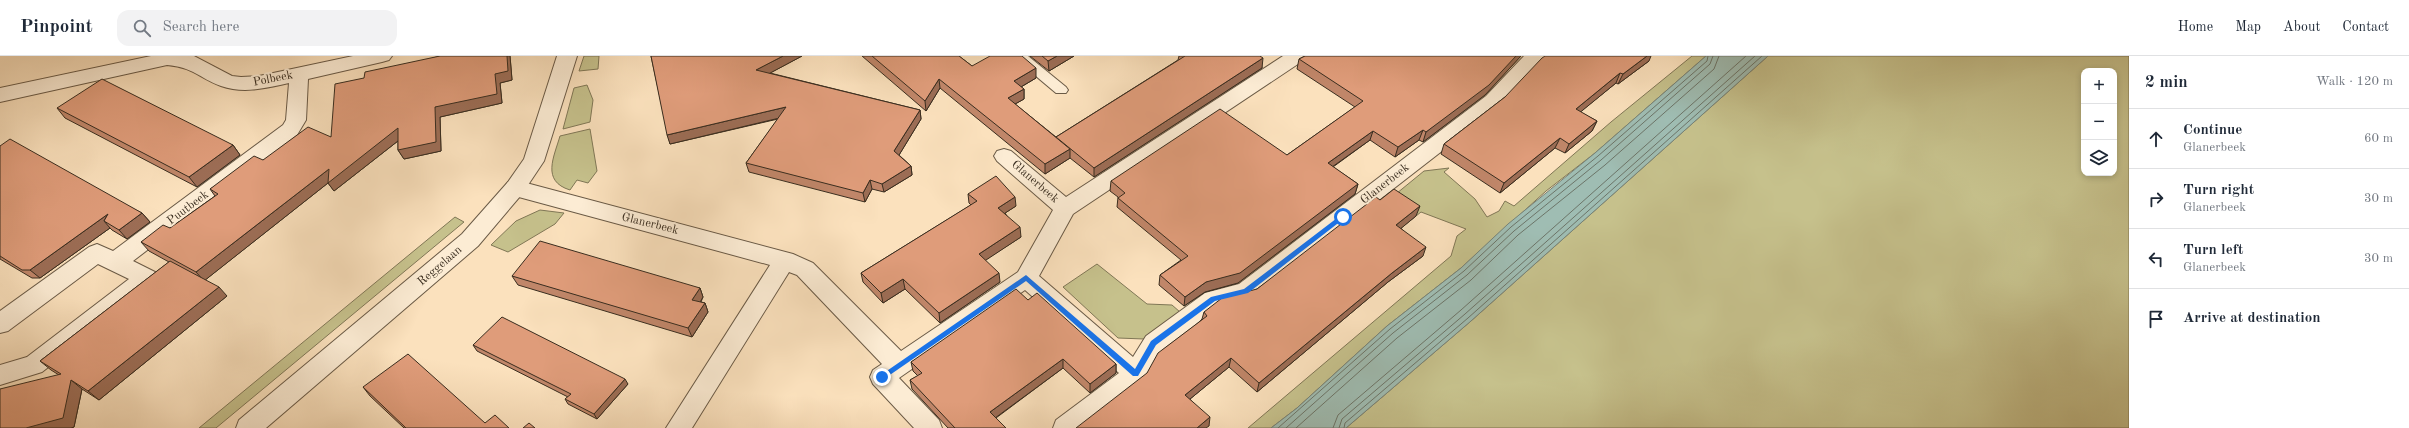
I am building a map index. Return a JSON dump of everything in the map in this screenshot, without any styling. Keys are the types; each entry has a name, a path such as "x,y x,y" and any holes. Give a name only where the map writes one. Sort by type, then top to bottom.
{"street":[{"name":"Polbeek","path":"0,95 167,58 186,60 228,81 241,84 259,83 382,56"},
{"name":"Reggelaan","path":"248,428 470,240 516,188 534,161 567,56"},
{"name":"Glanerbeek","path":"1065,428 1136,374 1154,343 1213,299 1246,291 1492,101 1538,56"},
{"name":"Glanerbeek","path":"930,428 882,377 1026,278 1065,208 1285,58"},
{"name":"Puutbeek","path":"116,262 290,130 296,120 299,74"},
{"name":"Glanerbeek","path":"1004,156 1065,208"},
{"name":"Glanerbeek","path":"516,188 785,260 805,269 899,365"},
{"path":"0,324 97,253 147,278 34,365 0,375"},
{"path":"678,428 785,260"},
{"path":"1026,278 1136,374"}],"lane":[{"path":"1019,56 1060,90"}],"shaded area":[{"path":"584,56 599,56 598,69 579,71"},
{"path":"1692,56 1706,56 1595,153 1546,191 1461,268 1387,326 1297,408 1271,428 1248,428 1451,256 1457,236 1466,229 1421,212 1416,216 1391,198 1424,171 1449,168 1444,172 1475,199 1487,217 1499,211 1505,201 1514,206 1611,122"},
{"path":"1768,56 2129,56 2129,428 1346,428 1471,321"},
{"path":"587,85 593,100 590,122 563,129 574,88"},
{"path":"590,129 597,171 588,183 577,180 570,190 561,186 555,181 553,174 553,160 560,136"},
{"path":"540,210 564,213 555,224 508,252 491,245 516,221"},
{"path":"455,217 464,222 216,428 199,428"},
{"path":"1097,264 1147,304 1172,305 1180,312 1144,339 1118,338 1063,287"}],"water":[{"path":"1706,56 1768,56 1471,321 1346,428 1271,428 1297,408 1387,326 1461,268 1508,224 1595,153"}],"building":[{"path":"440,56 507,56 508,71 495,74 497,94 435,107 436,142 398,150 398,128 328,183 329,169 196,272 141,242 163,225 170,228 218,194 210,189 254,156 263,160 308,127 331,137 335,84 364,78 365,72"},
{"path":"651,56 783,56 756,70 920,110 894,151 911,166 882,184 870,180 863,193 746,163 786,107 667,135"},
{"path":"872,56 959,56 972,66 990,56 1022,56 1036,68 1014,81 1024,89 1008,98 1070,149 1045,164 939,79 925,101"},
{"path":"1042,56 1057,56 1048,61"},
{"path":"1185,56 1260,56 1263,58 1094,168 1056,137"},
{"path":"1305,56 1516,56 1489,85 1426,132 1423,130 1398,147 1373,131 1328,163 1358,184 1240,273 1206,282 1185,297 1160,275 1188,256 1118,198 1125,193 1111,181 1220,109 1287,155 1363,101 1299,59"},
{"path":"1545,56 1647,56 1623,74 1620,73 1576,109 1597,121 1569,144 1560,138 1504,183 1444,144 1505,97"},
{"path":"102,79 233,145 189,177 57,108"},
{"path":"10,139 142,213 119,230 104,221 108,214 30,270 22,270 0,256 0,146"},
{"path":"996,176 1015,197 998,208 1020,227 979,254 999,273 939,313 903,279 881,293 861,273 977,201 968,194"},
{"path":"1394,189 1420,206 1396,225 1426,247 1392,273 1259,383 1231,358 1185,395 1210,417 1197,428 1076,428 1147,373 1158,353 1207,316 1204,312 1222,298 1257,289 1376,197 1380,200"},
{"path":"540,241 700,288 692,300 705,303 688,328 512,276"},
{"path":"170,261 219,287 88,391 71,380 63,418 26,428 0,428 0,389 61,374 40,361"},
{"path":"1016,289 1028,300 1037,293 1116,364 1090,384 1063,359 990,412 1006,428 955,428 910,380 922,373 911,362"},
{"path":"502,317 625,379 594,414 565,399 571,394 473,345"},
{"path":"408,354 485,423 495,415 509,428 406,428 363,387"},
{"path":"529,423 535,428 523,428"}],"route":[{"path":"882,377 1026,278 1136,374 1154,343 1213,299 1246,291 1343,217"}]}
